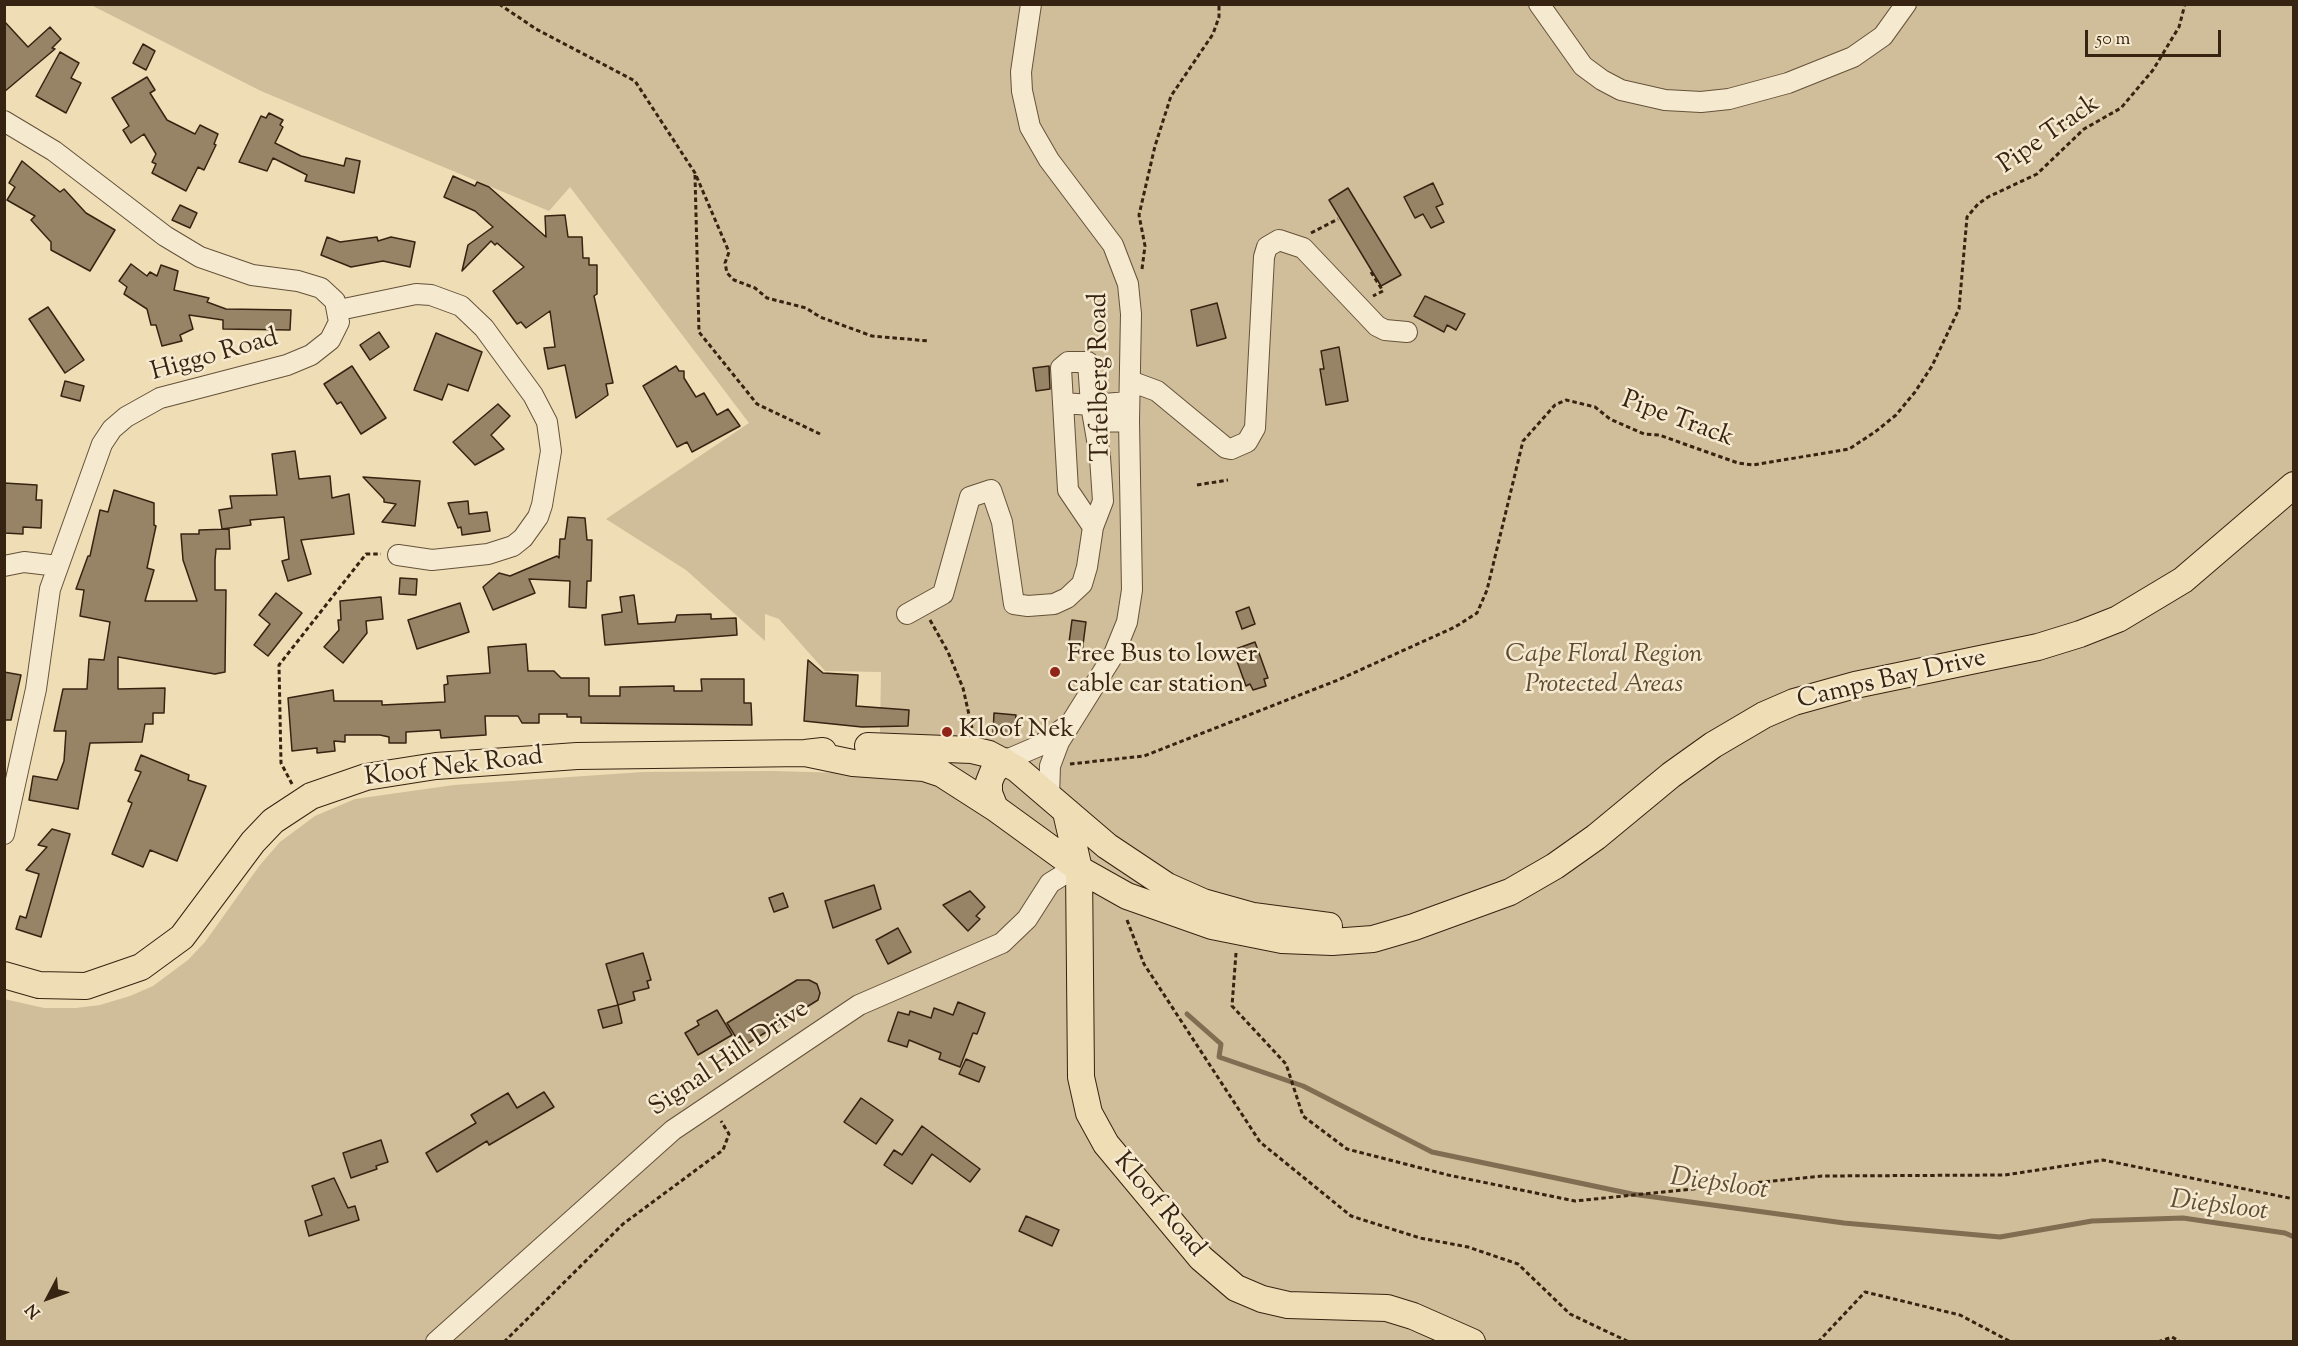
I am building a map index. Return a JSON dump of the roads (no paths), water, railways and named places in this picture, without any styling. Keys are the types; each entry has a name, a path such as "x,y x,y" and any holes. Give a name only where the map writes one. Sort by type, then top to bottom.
{"main road":[{"name":"Camps Bay Drive","path":"994,808 1079,869 1127,896 1212,926 1238,932 1282,940 1332,942 1362,940 1414,927 1510,892 1555,866 1596,837 1671,775 1713,745 1764,715 1794,702 1855,685 2038,647 2118,619 2182,580 2294,485"},
{"name":"Kloof Nek Road","path":"4,975 19,982 39,985 86,986 141,967 182,937 254,842 273,821 311,796 366,777 436,766 577,756 805,753 851,746 962,750 989,754 1004,761"},
{"name":"Kloof Nek Road","path":"805,753 853,763 924,768 942,774 994,808"},
{"name":"Camps Bay Drive","path":"1004,761 1114,851 1167,886 1203,902 1253,916 1338,926 1463,910"},
{"path":"994,808 988,782 993,772 1004,761"},
{"path":"1028,832 1043,829 1050,822 1052,811 1058,805"},
{"name":"Kloof Road","path":"1058,805 1079,869 1080,1062 1082,1086 1089,1113 1100,1135 1145,1192 1208,1265 1230,1285 1246,1293 1288,1305 1387,1308 1413,1316 1472,1341"}],"street":[{"name":"Tafelberg Road","path":"1031,4 1021,72 1025,110 1039,144 1113,245 1124,267 1130,295 1132,590 1127,622 1114,654 1066,726 1050,766 1058,805"},
{"path":"1539,4 1583,66 1602,80 1621,90 1665,100 1701,102 1729,99 1788,83 1853,57 1883,36 1906,4"},
{"path":"4,121 68,161 182,248 210,261 252,275 298,281 321,288 335,301 339,310 416,294 431,295 461,306 484,328 533,395 549,429 551,452 538,517 523,538 513,546 488,554 432,560 398,555"},
{"path":"1130,381 1156,391 1226,448 1232,449 1247,442 1255,428 1264,257 1267,247 1279,240 1294,243 1314,257 1356,306 1377,326 1396,332 1407,332"},
{"name":"Higgo Road","path":"4,834 36,689 50,589 102,444 112,429 143,406 159,398 287,365 311,355 336,333 339,310"},
{"path":"914,610 943,594 970,497 991,490 1002,522 1014,604 1047,606 1068,598 1076,591 1087,567 1092,527 1103,501 1088,362 1068,362 1061,368 1068,490 1092,527"},
{"path":"1063,403 1092,413 1129,412"},
{"path":"1067,483 1073,485 1088,483 1101,476"},
{"path":"4,567 24,562 58,566"},
{"name":"Tafelberg Road","path":"1004,761 1048,740 1066,726"},
{"name":"Signal Hill Drive","path":"436,1341 650,1148 710,1104 859,1005 1002,943 1027,918 1050,883 1079,869"}],"waterway":[{"name":"Diepsloot","path":"1187,1014 1221,1044 1219,1057 1303,1086 1432,1152 1632,1194 1844,1223 2000,1237 2092,1221 2183,1218 2285,1233 2294,1237"}],"place":[{"name":"Free Bus to lower cable car station","path":"1055,672"},
{"name":"Kloof Nek","path":"947,732"}],"park label":[{"name":"Cape Floral Region Protected Areas","path":"1604,672"}]}
